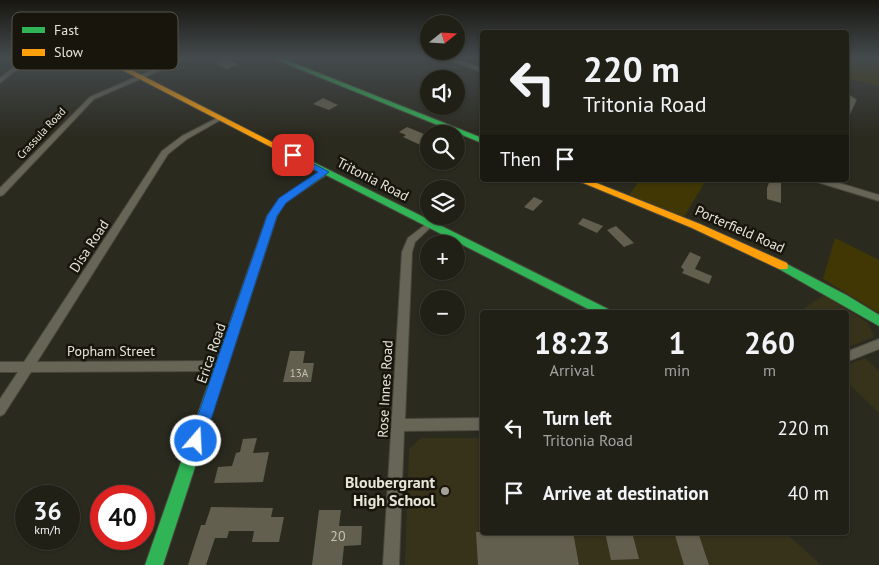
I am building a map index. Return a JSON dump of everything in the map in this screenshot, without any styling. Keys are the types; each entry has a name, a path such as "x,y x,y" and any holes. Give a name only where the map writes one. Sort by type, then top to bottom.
{"street":[{"name":"Crassula Road","path":"0,193 86,103 100,94 123,84"},
{"name":"Tritonia Road","path":"155,84 420,219"},
{"path":"341,84 480,140"},
{"path":"849,97 853,100 849,109"},
{"name":"Disa Road","path":"0,410 166,153 177,141 186,135 221,118"},
{"name":"Erica Road","path":"154,565 272,216 282,200 325,172"},
{"name":"Porterfield Road","path":"586,182 733,241 770,258 810,279 879,321"},
{"path":"828,182 879,198"},
{"name":"Rose Innes Road","path":"392,565 407,246 411,240 429,225"},
{"name":"Tritonia Road","path":"432,225 600,310"},
{"path":"849,356 879,344"},
{"name":"Popham Street","path":"0,367 222,366"},
{"path":"399,425 480,424"}],"shaded area":[{"path":"639,182 705,182 684,217 629,195"},
{"path":"835,238 879,260 879,313 823,279"},
{"path":"824,295 848,310 801,310"},
{"path":"849,311 868,323 874,337 849,347"},
{"path":"865,358 879,371 879,413 849,384 849,364"},
{"name":"Bloubergrant High School","path":"421,438 480,438 480,535 788,535 821,565 405,565 409,449"}],"building":[{"path":"323,98 338,105 329,110 313,104"},
{"path":"407,127 420,132 420,145 403,137 406,135 399,132"},
{"path":"769,182 781,182 781,203 767,199"},
{"path":"534,197 543,201 533,211 524,207"},
{"path":"583,218 603,226 597,233 578,224"},
{"path":"616,226 634,243 624,247 607,230"},
{"path":"690,252 701,257 695,269 712,276 709,284 682,273 684,270 681,267"},
{"path":"290,351 305,351 303,363 314,363 311,382 283,382"},
{"path":"257,438 253,453 269,452 263,482 214,483 218,467 232,466 236,453 240,452 243,439"},
{"path":"211,507 273,508 271,517 284,517 279,542 252,542 254,531 229,531 227,538 215,538 206,565 188,565 201,525 205,525"},
{"path":"319,510 341,510 339,526 362,526 361,545 344,546 342,565 312,565"},
{"path":"476,532 480,532 480,535 574,535 579,565 478,565"},
{"path":"606,535 633,535 639,559 611,560"},
{"path":"675,535 699,535 709,565 684,565"}],"traffic: fast":[{"path":"341,84 480,140"},
{"path":"307,162 600,310"},
{"path":"154,565 272,216 282,201 325,172"},
{"path":"783,266 844,299 879,321"}],"traffic: slow":[{"path":"154,84 307,162"},
{"path":"586,182 696,226 783,266"}],"place":[{"name":"Bloubergrant High School","path":"445,491"}],"route":[{"path":"196,441 272,216 282,200 325,172 293,155"}]}
